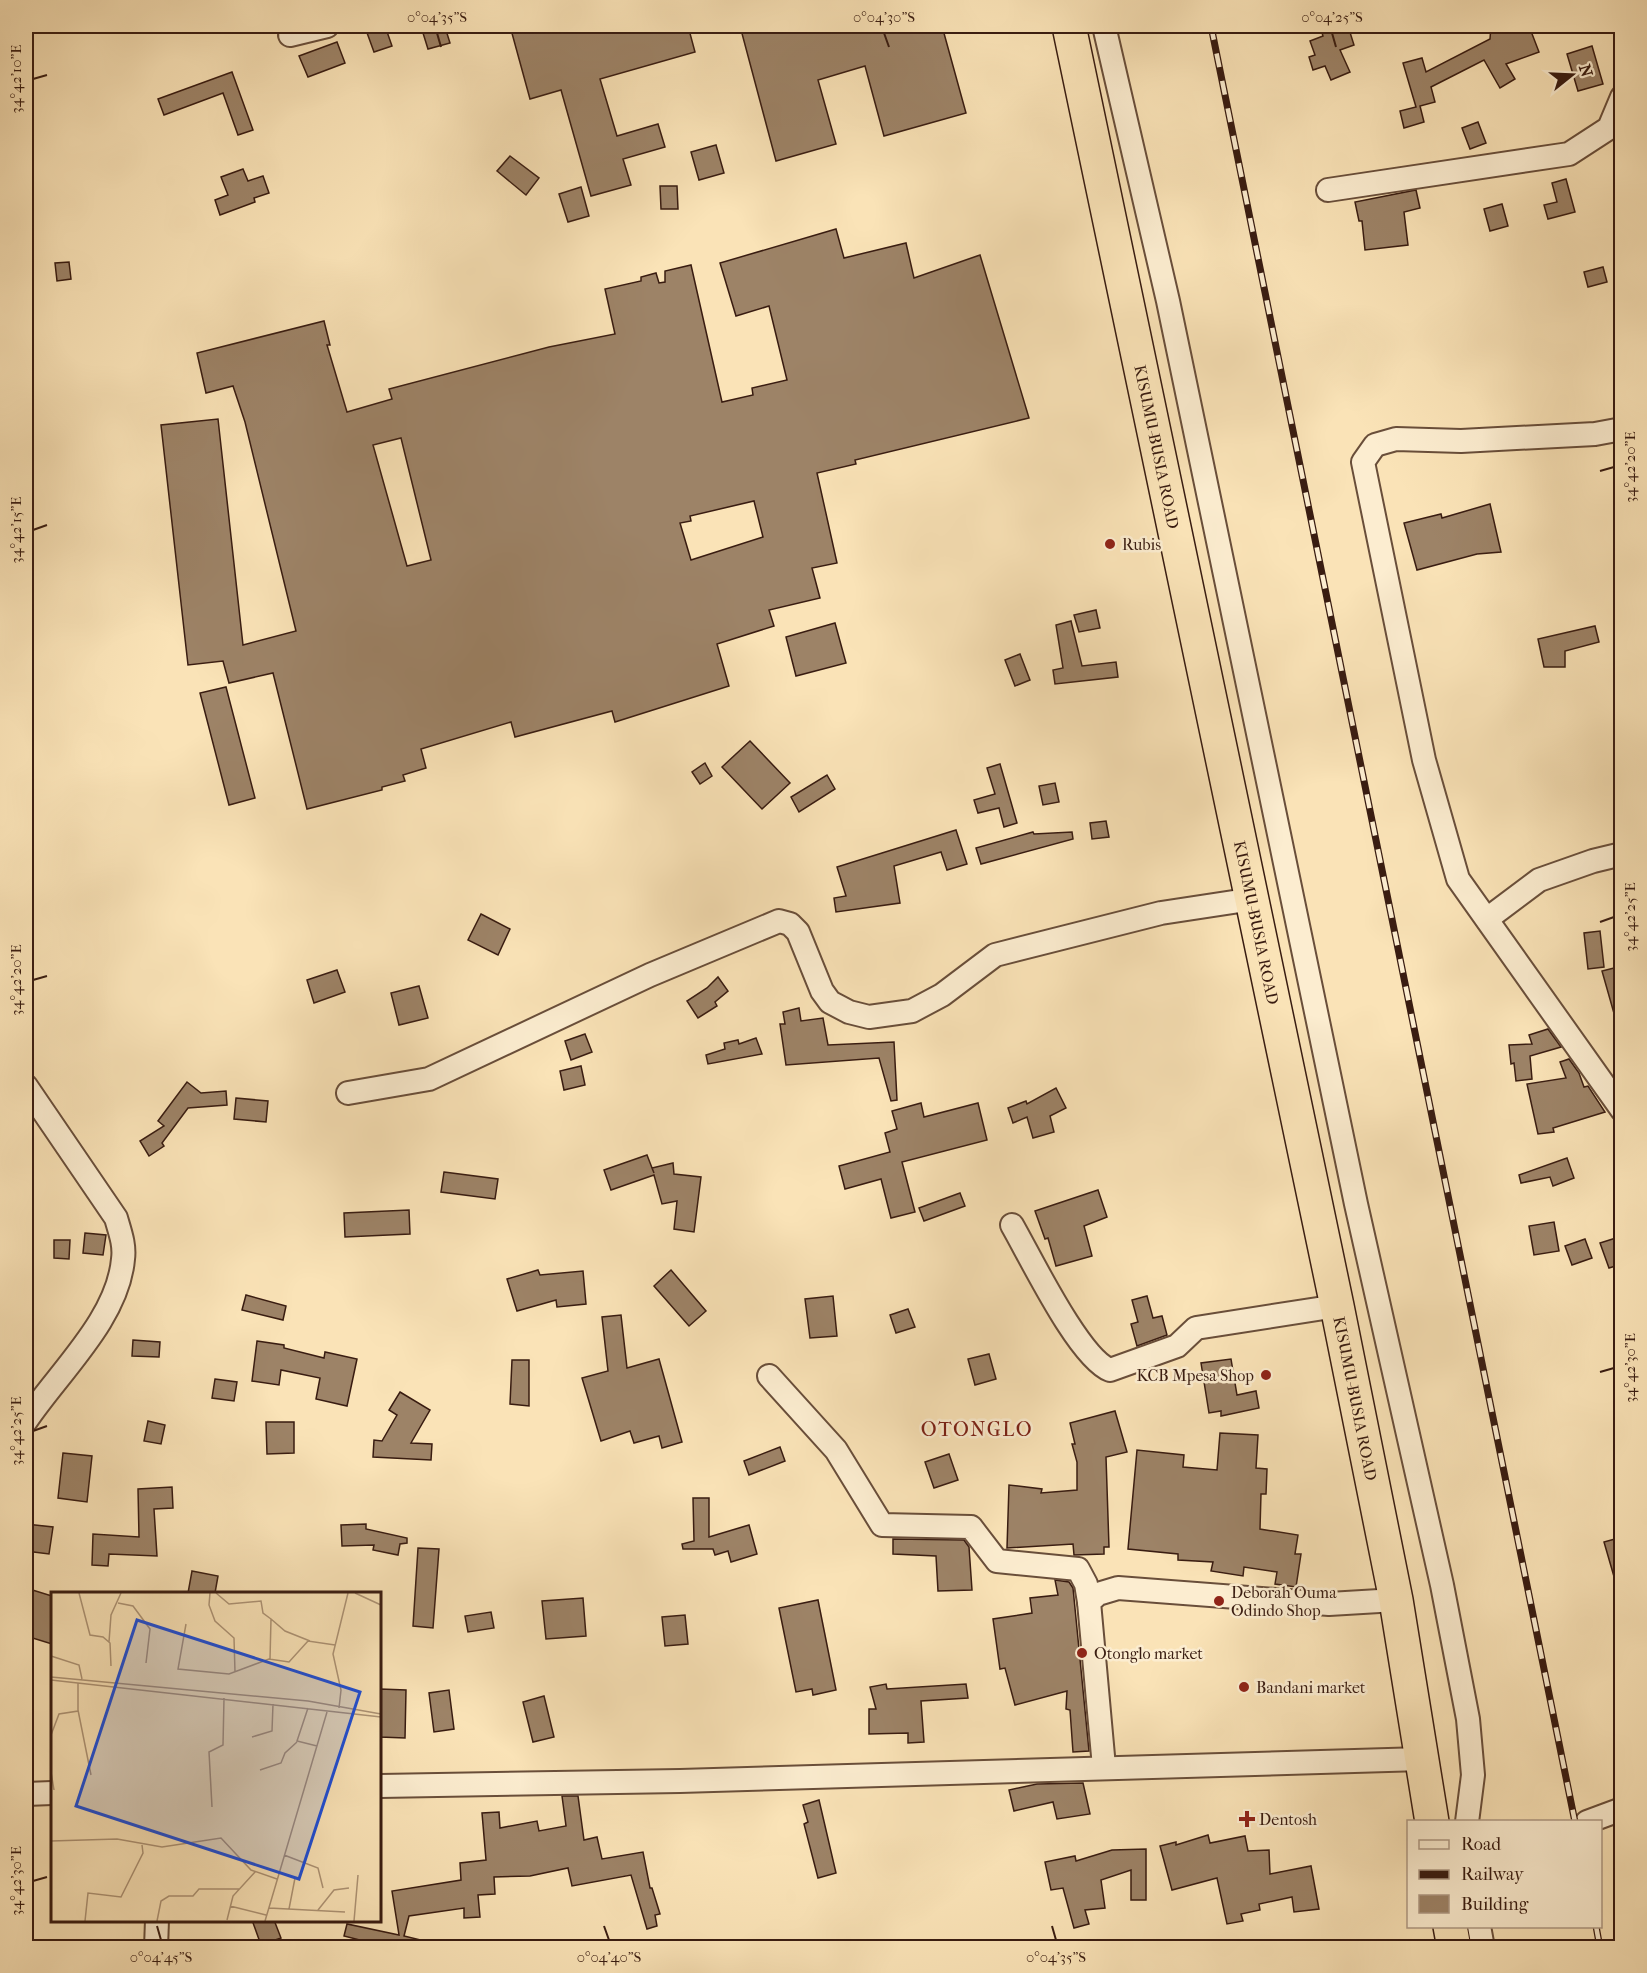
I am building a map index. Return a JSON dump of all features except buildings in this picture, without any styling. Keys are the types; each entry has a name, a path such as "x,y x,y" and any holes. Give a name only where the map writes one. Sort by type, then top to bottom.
{"highway":[{"name":"KISUMU-BUSIA ROAD","path":"1069,26 1337,1306 1396,1600 1432,1820"},
{"path":"1450,1928 1454,1947"}],"street":[{"path":"290,35 327,26"},
{"path":"1104,26 1168,301 1356,1204 1442,1585 1468,1719 1473,1775 1467,1820"},
{"path":"1328,190 1569,154 1609,128 1622,97"},
{"path":"1622,429 1595,434 1461,441 1396,440 1375,445 1363,462 1427,771 1458,879 1622,1110"},
{"path":"1487,919 1539,880 1593,861 1622,854"},
{"path":"348,1093 429,1079 650,975 779,921 790,924 798,932 822,991 831,1002 849,1012 869,1017 912,1011 942,995 995,955 1161,913 1253,899"},
{"path":"26,1086 116,1218 123,1240 123,1259 118,1285 101,1318 26,1421"},
{"path":"1012,1225 1081,1344 1096,1362 1110,1370 1177,1346 1196,1328 1337,1306"},
{"path":"769,1376 836,1450 882,1525 971,1527 997,1561 1078,1569 1086,1584 1089,1602 1104,1767"},
{"path":"1089,1602 1098,1594 1118,1588 1329,1604 1396,1600"},
{"path":"381,1786 692,1780 1422,1759"},
{"path":"26,1794 51,1793"},
{"path":"1590,1820 1622,1809"},
{"path":"156,1947 157,1922"},
{"path":"1479,1928 1483,1947"}],"railway":[{"path":"1211,26 1575,1820"},
{"path":"1596,1928 1600,1948"}],"place":[{"name":"Rubis","path":"1110,544"},
{"name":"KCB Mpesa Shop","path":"1266,1375"},
{"name":"Deborah Ouma Odindo Shop","path":"1219,1601"},
{"name":"Otonglo market","path":"1082,1653"},
{"name":"Bandani market","path":"1244,1687"},
{"name":"Dentosh","path":"1247,1819"}],"district":[{"name":"OTONGLO","path":"977,1429"}]}
